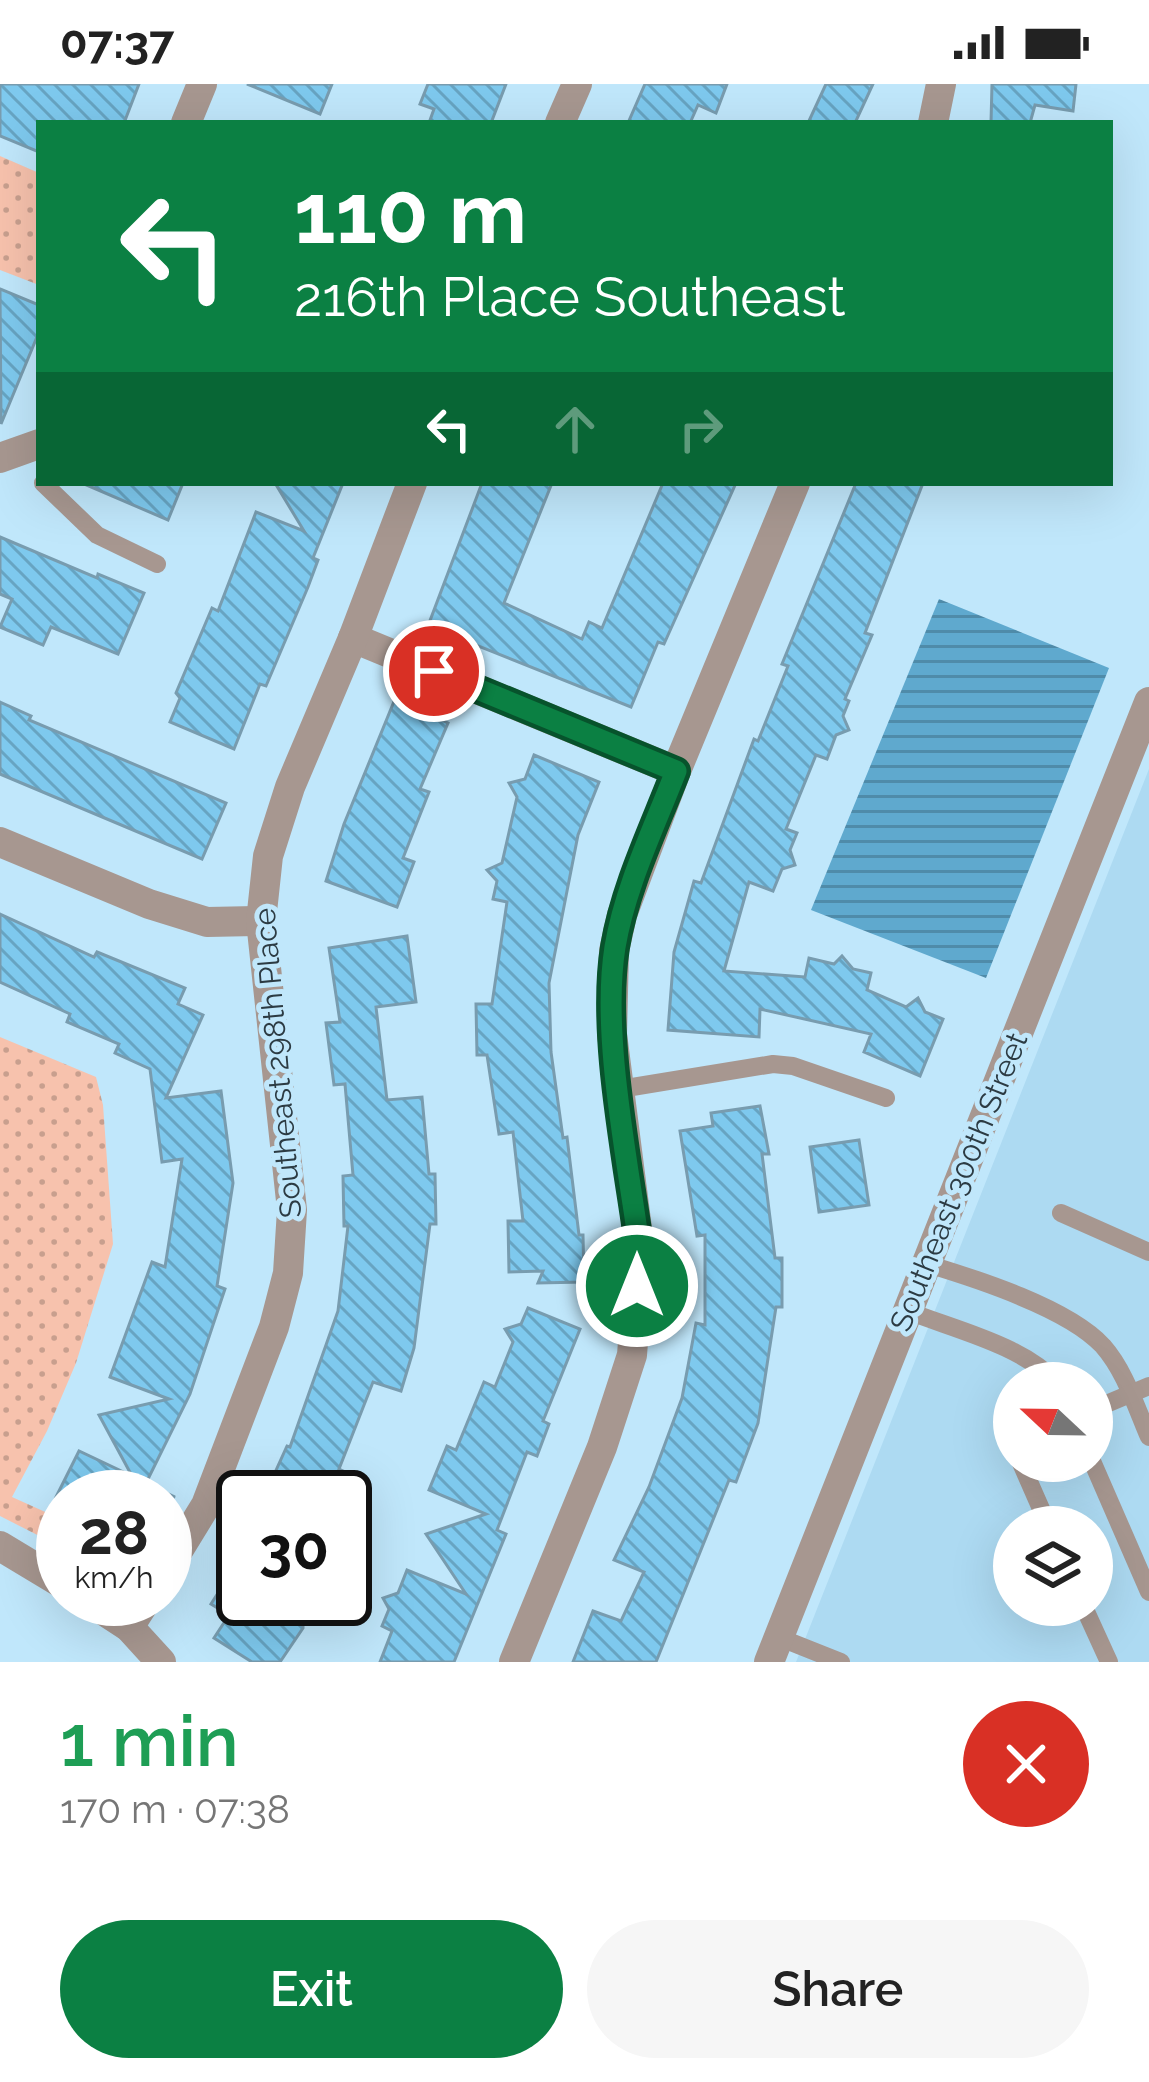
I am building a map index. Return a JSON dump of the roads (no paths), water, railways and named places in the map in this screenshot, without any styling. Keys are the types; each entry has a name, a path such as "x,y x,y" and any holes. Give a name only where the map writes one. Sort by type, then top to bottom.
{"street":[{"path":"187,120 202,84"},
{"path":"561,120 577,84"},
{"path":"934,120 941,84"},
{"name":"Southeast 298th Place","path":"192,1524 214,1485 274,1327 288,1274 292,1210 261,921 268,856 284,804 411,486"},
{"path":"514,1662 602,1447 632,1355 640,1252 612,1034 614,951 622,914 794,486"},
{"path":"353,638 676,771"},
{"name":"Southeast 300th Street","path":"774,1650 1149,702"},
{"path":"0,842 149,904 207,922 261,921"},
{"path":"0,1546 36,1568"},
{"path":"129,1627 161,1662"}],"lane":[{"path":"46,486 97,536 157,564"},
{"path":"620,1089 772,1064 793,1066 886,1098"},
{"path":"1061,1213 1149,1252"},
{"path":"927,1264 990,1284 1101,1344 1149,1437"},
{"path":"908,1311 1031,1362"},
{"path":"1113,1402 1149,1386"},
{"path":"1101,1482 1149,1592"},
{"path":"1093,1626 1109,1662"},
{"path":"774,1650 841,1662"}]}
